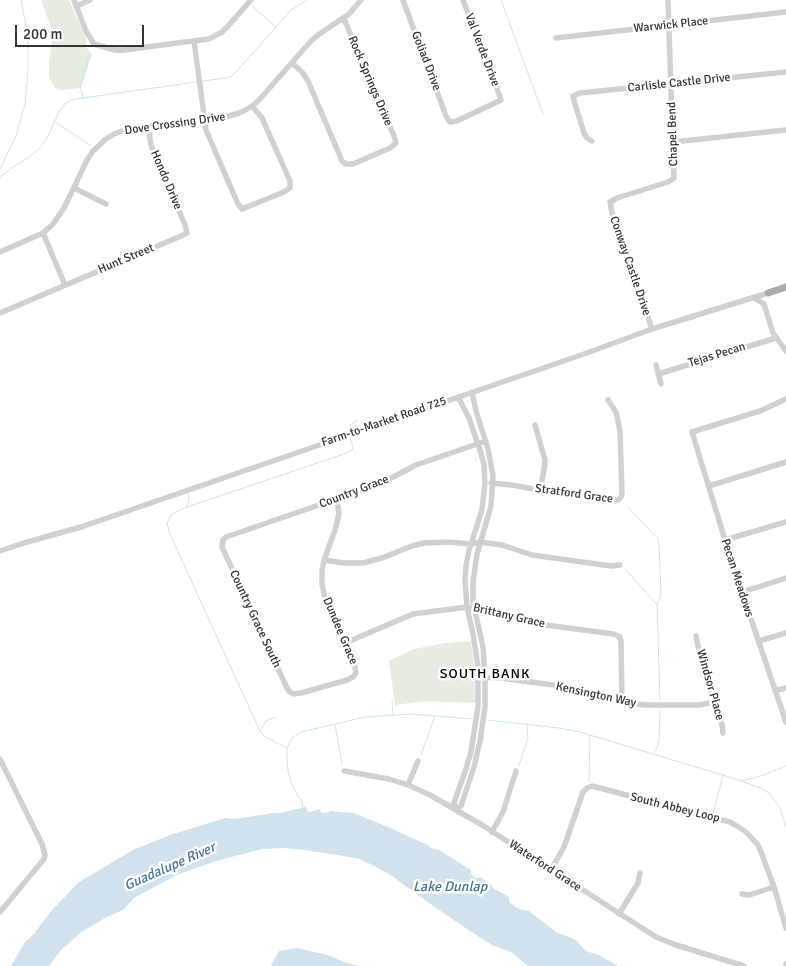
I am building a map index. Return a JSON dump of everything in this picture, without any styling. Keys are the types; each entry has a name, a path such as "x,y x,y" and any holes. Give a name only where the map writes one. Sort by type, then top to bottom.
{"main road":[{"path":"768,293 786,287"}],"street":[{"path":"90,0 75,3 86,31 94,44 115,50 208,39 222,32 251,0"},
{"name":"Dove Crossing Drive","path":"0,252 43,233 55,222 64,208 87,160 99,144 114,134 127,130 235,115 252,106 314,38 344,19 361,0"},
{"name":"Goliad Drive","path":"403,0 446,116 450,122 500,100"},
{"name":"Val Verde Drive","path":"463,0 500,100"},
{"name":"Chapel Bend","path":"610,202 668,182 674,178 668,0"},
{"name":"Warwick Place","path":"556,38 786,12"},
{"name":"Rock Springs Drive","path":"292,63 308,81 342,160 346,164 352,164 390,148 396,143 344,19"},
{"path":"194,41 204,120 208,135 238,204 242,209 290,188 290,181 262,118 252,106"},
{"name":"Carlisle Castle Drive","path":"592,142 584,133 574,96 580,93 786,72"},
{"name":"Hondo Drive","path":"148,127 151,145 187,233"},
{"path":"673,142 786,130"},
{"path":"74,188 106,204"},
{"name":"Conway Castle Drive","path":"610,202 612,213 652,329"},
{"path":"43,233 65,285"},
{"name":"Hunt Street","path":"0,313 187,233"},
{"path":"768,293 764,304 773,333 786,351"},
{"name":"Farm-to-Market Road 725","path":"0,551 81,527 652,329 768,293"},
{"path":"754,298 764,304"},
{"name":"Tejas Pecan","path":"658,374 776,338"},
{"path":"656,365 661,384"},
{"path":"458,397 467,414 478,444 484,465 485,483 482,510 471,544 465,572 467,607 473,634 478,678 476,726 467,766 454,803 456,809 461,806 474,766 485,707 483,647 475,610 473,582 475,562 490,513 493,483 492,464 472,392"},
{"name":"Pecan Meadows","path":"786,399 760,411 692,432 748,614 786,722"},
{"name":"Stratford Grace","path":"485,483 506,484 614,501 620,499 622,493 620,431 616,412 608,400"},
{"path":"467,414 476,411"},
{"path":"536,425 545,460 540,490"},
{"name":"Country Grace","path":"222,542 226,537 385,482 416,465 486,441"},
{"path":"709,486 786,462"},
{"name":"Dundee Grace","path":"336,500 339,510 338,518 324,560 322,577 324,596 354,663 355,675"},
{"path":"725,540 786,522"},
{"name":"Country Grace South","path":"222,542 222,547 288,690 293,694 301,693 347,680 355,675"},
{"path":"324,560 344,563 362,562 382,558 424,543 448,542 471,544 480,542 502,544 532,555 611,566 620,565"},
{"path":"742,592 786,578"},
{"name":"Brittany Grace","path":"345,643 413,614 467,607 475,610 493,610 531,623 613,634 619,636 621,642 622,702"},
{"path":"758,641 786,633"},
{"name":"Windsor Place","path":"696,636 700,660 723,733"},
{"name":"Kensington Way","path":"478,678 500,678 571,688 622,702 652,705 704,705 714,702"},
{"path":"776,691 786,688"},
{"path":"0,759 42,844 45,856 0,912"},
{"path":"408,785 418,761"},
{"name":"Waterford Grace","path":"344,770 408,785 430,795 456,809 619,914 663,940 744,966"},
{"path":"492,832 503,812 516,772"},
{"name":"South Abbey Loop","path":"551,870 564,847 583,792 592,786 722,820 745,831 758,845 774,887 786,928"},
{"path":"619,914 638,884 640,873"},
{"path":"742,894 750,895 774,887"}],"shaded area":[{"path":"41,0 69,0 86,38 86,47 92,54 81,88 61,90 55,88 49,77 53,34"},
{"path":"468,641 471,643 474,664 475,703 425,701 395,705 389,661 414,649"}],"water":[{"name":"Lake Dunlap","path":"306,807 309,812 319,809 322,813 330,811 354,813 439,850 471,870 471,874 475,878 480,877 494,889 509,897 510,903 515,907 529,911 556,932 576,940 586,951 599,955 618,966 528,966 511,952 492,945 476,935 389,874 360,859 283,848 262,849 216,861 177,875 134,898 123,910 83,931 61,950 49,966 11,966 25,942 79,882 133,850 170,835 225,818 235,819 281,813"},
{"path":"297,948 328,955 359,966 271,966 279,951"}],"waterway":[{"path":"0,169 16,136 25,104 28,71 28,36 21,0"},
{"path":"203,81 232,76 291,10 307,0"},
{"path":"501,0 543,114"},
{"path":"252,6 276,27"},
{"path":"83,98 80,85 90,55"},
{"path":"0,177 39,149 47,138 59,112 71,100 196,82"},
{"path":"55,122 90,145"},
{"path":"348,430 350,425 358,420"},
{"path":"287,748 264,736 259,729 170,534 167,523 172,514 187,507 347,453 353,447 351,439"},
{"path":"187,507 188,494"},
{"path":"628,507 658,539 659,544 661,595 657,605 660,700"},
{"path":"626,570 657,605"},
{"path":"392,701 393,715"},
{"path":"653,753 659,741 660,711"},
{"path":"303,809 302,801 291,782 287,757 287,748 292,738 301,732 365,717 412,714 472,719"},
{"path":"421,755 435,716"},
{"path":"260,731 266,721 275,717"},
{"path":"487,720 580,732 739,780 761,776 786,766"},
{"path":"519,765 528,738 527,724"},
{"path":"335,725 342,764"},
{"path":"589,781 590,735"},
{"path":"713,813 723,776"},
{"path":"741,781 761,788 770,794 780,808 786,827"}],"district":[{"name":"SOUTH BANK","path":"485,674"}],"water label":[{"name":"Guadalupe River","path":"170,867"}]}
